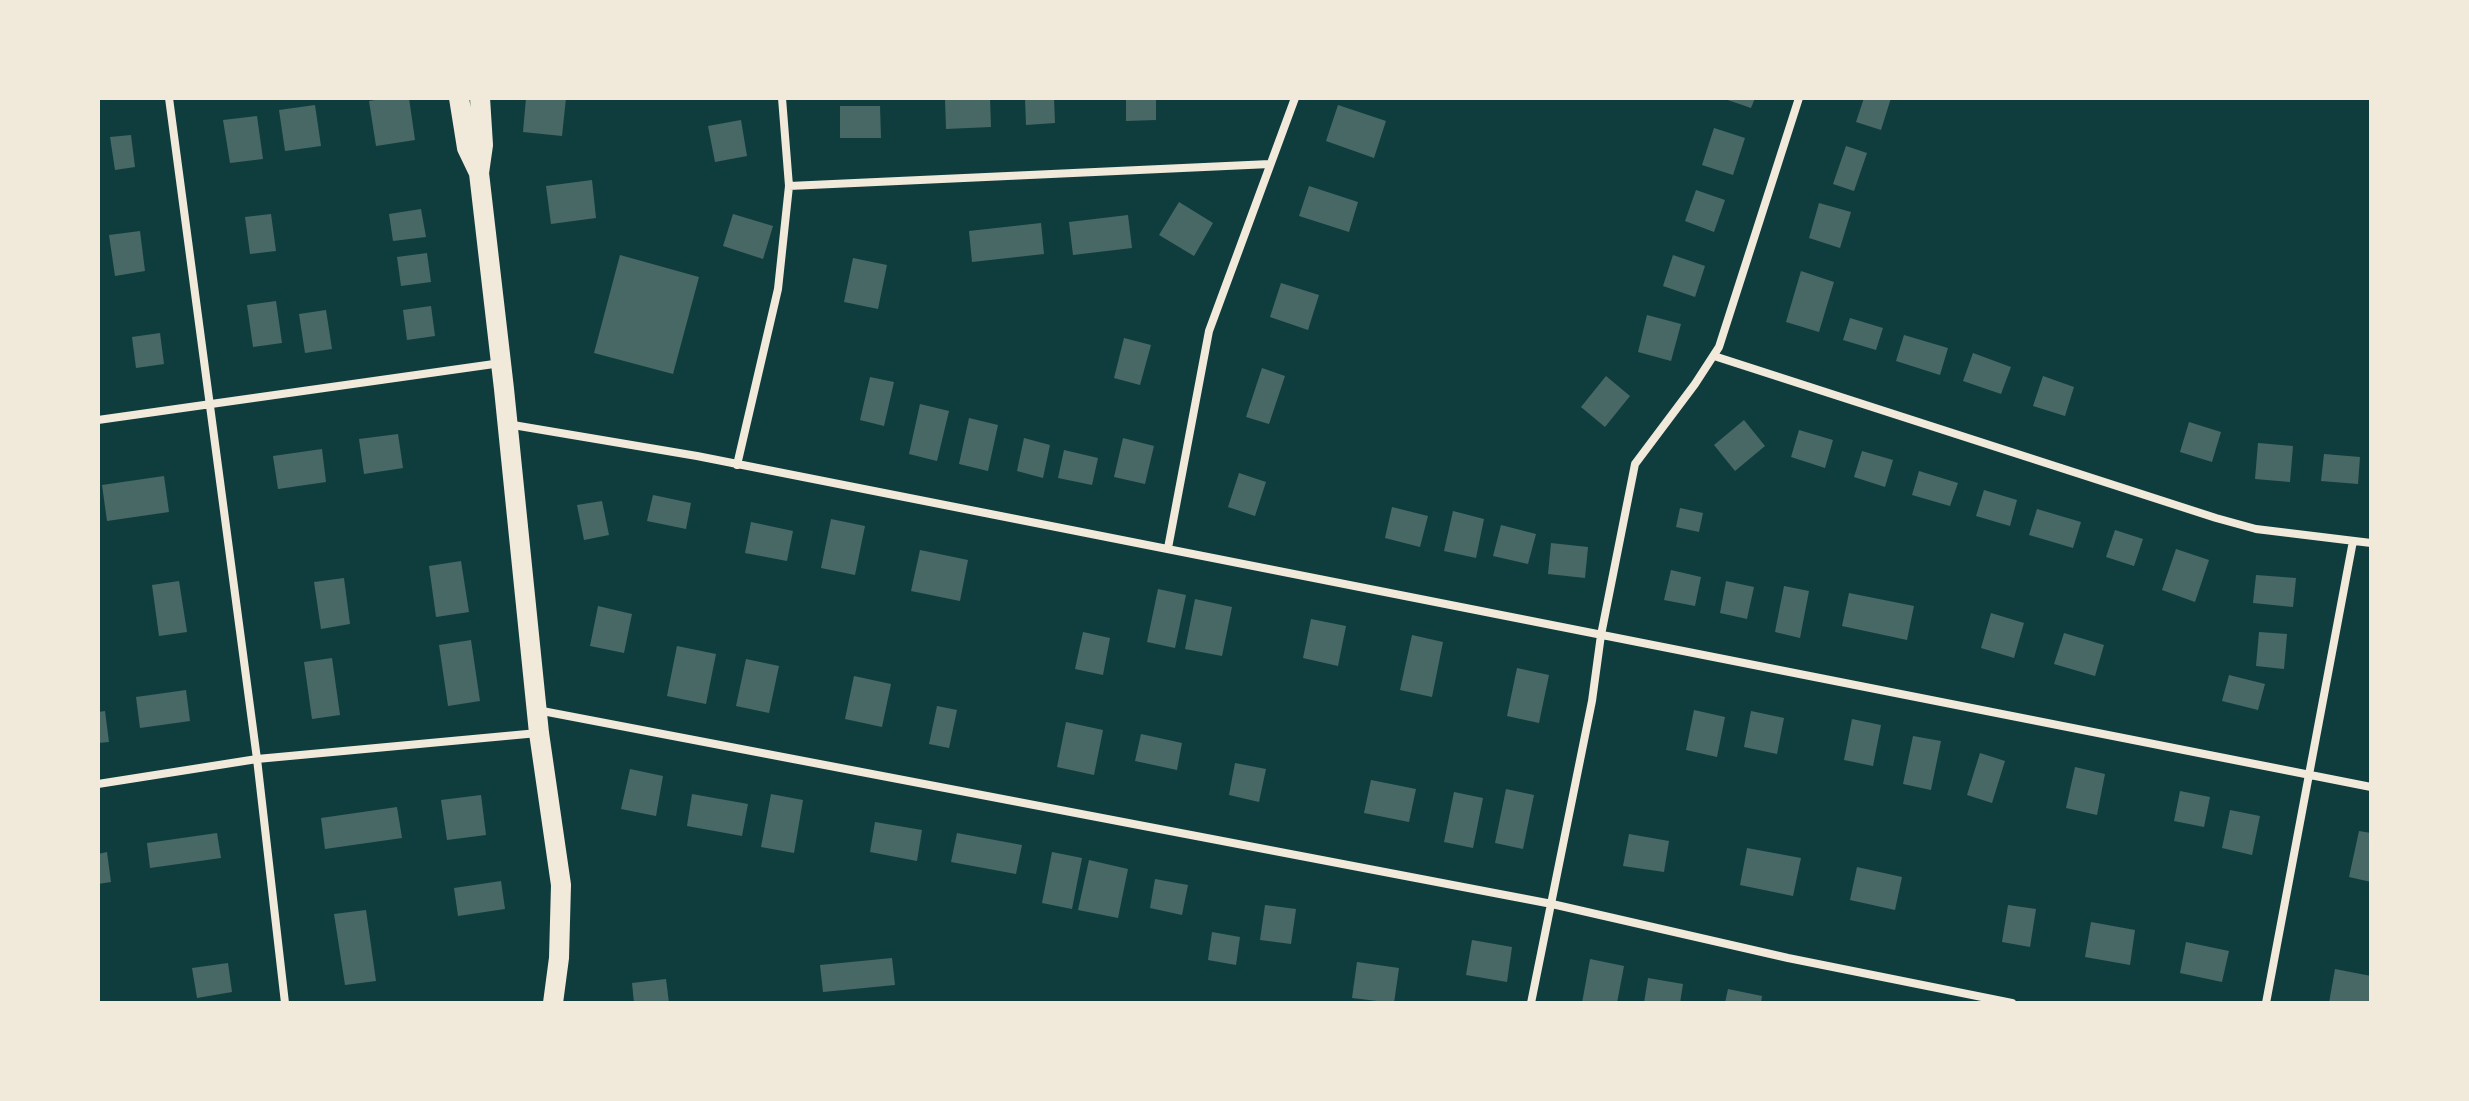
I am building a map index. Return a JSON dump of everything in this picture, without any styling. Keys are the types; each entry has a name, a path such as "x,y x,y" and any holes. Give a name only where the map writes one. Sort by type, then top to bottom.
{"main road":[{"path":"459,98 467,148 479,173"},
{"path":"480,98 483,145 479,173 539,733 561,885 559,958 553,1003"}],"street":[{"path":"169,98 257,759 285,1003"},
{"path":"737,465 778,289 789,186 782,98"},
{"path":"1168,548 1209,331 1295,98"},
{"path":"1531,1003 1592,701 1601,635 1635,464 1714,356 1799,98"},
{"path":"789,186 1270,164"},
{"path":"1714,356 2216,518 2256,529 2371,543"},
{"path":"98,420 501,363"},
{"path":"507,424 1168,548 2371,787"},
{"path":"2266,1003 2353,541"},
{"path":"537,710 1552,904 1788,958 2012,1003"},
{"path":"98,784 257,759 539,733"}],"building":[{"path":"409,98 415,140 376,146 369,101"},
{"path":"526,98 566,98 562,136 523,132"},
{"path":"990,98 991,127 946,129 945,99"},
{"path":"1025,98 1054,98 1055,123 1026,125"},
{"path":"1126,98 1156,98 1156,120 1126,121"},
{"path":"1722,98 1755,98 1751,108"},
{"path":"1864,98 1891,98 1881,130 1856,122"},
{"path":"315,105 321,146 285,151 279,110"},
{"path":"1338,105 1386,121 1374,158 1326,141"},
{"path":"840,106 880,106 881,138 840,138"},
{"path":"257,116 263,159 230,163 223,120"},
{"path":"741,120 747,156 715,162 708,126"},
{"path":"1714,128 1745,138 1733,175 1702,165"},
{"path":"131,135 135,167 115,170 110,137"},
{"path":"1846,146 1867,153 1854,191 1833,184"},
{"path":"592,180 596,218 551,224 546,186"},
{"path":"1309,186 1358,202 1349,232 1299,216"},
{"path":"1696,190 1725,200 1714,232 1685,221"},
{"path":"1179,202 1213,223 1194,256 1159,235"},
{"path":"1819,203 1851,212 1840,248 1809,238"},
{"path":"421,209 426,237 393,241 389,214"},
{"path":"271,214 276,251 250,254 245,217"},
{"path":"733,214 773,226 763,259 723,246"},
{"path":"1128,215 1132,248 1073,255 1069,222"},
{"path":"1041,223 1044,254 972,262 969,231"},
{"path":"140,231 145,271 115,276 109,235"},
{"path":"427,253 431,282 401,286 397,257"},
{"path":"620,255 699,277 673,374 594,353"},
{"path":"1673,255 1705,266 1695,297 1663,286"},
{"path":"853,258 887,265 878,309 844,302"},
{"path":"1801,271 1834,282 1819,332 1786,322"},
{"path":"1281,283 1319,295 1308,330 1270,317"},
{"path":"276,301 282,343 253,347 247,305"},
{"path":"431,306 435,336 407,340 403,310"},
{"path":"326,310 332,349 305,353 299,314"},
{"path":"1647,315 1681,324 1671,361 1638,352"},
{"path":"1850,318 1883,328 1876,350 1843,340"},
{"path":"160,333 164,364 136,368 132,337"},
{"path":"1904,335 1948,348 1940,375 1896,361"},
{"path":"1124,338 1151,345 1140,385 1114,378"},
{"path":"1973,353 2011,367 2001,394 1963,381"},
{"path":"1262,368 1285,376 1269,424 1246,417"},
{"path":"1606,376 1630,396 1605,427 1581,407"},
{"path":"2043,376 2074,387 2065,416 2033,406"},
{"path":"870,377 894,382 884,426 860,420"},
{"path":"920,404 949,411 937,461 909,454"},
{"path":"969,418 998,425 988,471 959,464"},
{"path":"1744,420 1765,446 1735,471 1714,445"},
{"path":"2189,422 2221,432 2212,462 2180,452"},
{"path":"1799,430 1833,440 1825,468 1791,457"},
{"path":"398,434 403,468 364,474 359,439"},
{"path":"1024,438 1050,445 1043,478 1017,471"},
{"path":"1123,438 1154,446 1145,484 1114,477"},
{"path":"2258,443 2293,446 2290,482 2255,479"},
{"path":"322,449 326,482 278,489 273,456"},
{"path":"1064,450 1098,458 1092,485 1058,478"},
{"path":"1862,451 1893,460 1885,487 1854,477"},
{"path":"2324,454 2360,457 2358,484 2321,481"},
{"path":"1919,471 1958,483 1950,506 1912,495"},
{"path":"1239,473 1266,482 1255,516 1228,507"},
{"path":"164,476 169,512 107,521 102,485"},
{"path":"1984,490 2017,500 2010,526 1976,516"},
{"path":"653,495 691,503 686,529 647,521"},
{"path":"602,501 609,535 584,540 577,505"},
{"path":"1392,507 1428,516 1420,547 1385,538"},
{"path":"1680,508 1703,513 1699,532 1676,527"},
{"path":"2037,509 2081,522 2073,548 2029,535"},
{"path":"1453,511 1484,519 1476,558 1444,551"},
{"path":"831,519 865,526 855,575 821,568"},
{"path":"751,522 793,531 787,561 745,553"},
{"path":"1501,525 1536,534 1528,564 1493,556"},
{"path":"2115,530 2143,539 2134,566 2106,557"},
{"path":"1551,543 1588,547 1585,578 1548,574"},
{"path":"2176,549 2209,560 2195,602 2162,590"},
{"path":"920,550 968,560 960,601 911,591"},
{"path":"461,561 469,612 436,617 429,566"},
{"path":"1671,570 1701,577 1695,606 1664,600"},
{"path":"2256,575 2296,578 2293,607 2253,603"},
{"path":"344,578 350,624 321,629 314,582"},
{"path":"179,581 187,632 159,636 152,585"},
{"path":"1726,581 1754,587 1747,619 1720,613"},
{"path":"1784,586 1809,591 1800,638 1775,632"},
{"path":"1158,589 1186,595 1175,648 1147,642"},
{"path":"1849,593 1914,606 1907,640 1842,626"},
{"path":"1195,599 1232,607 1222,656 1185,649"},
{"path":"598,606 632,614 624,653 590,646"},
{"path":"1991,613 2024,623 2014,658 1981,648"},
{"path":"1311,619 1346,626 1338,666 1303,658"},
{"path":"1083,632 1110,638 1103,675 1075,669"},
{"path":"2259,632 2287,634 2284,669 2256,666"},
{"path":"2064,633 2104,645 2095,676 2054,664"},
{"path":"1412,635 1443,642 1432,697 1400,690"},
{"path":"471,640 480,701 448,706 439,645"},
{"path":"677,646 716,654 706,704 667,696"},
{"path":"332,658 340,715 312,719 304,662"},
{"path":"746,659 779,666 769,713 736,706"},
{"path":"1517,668 1549,675 1539,723 1507,716"},
{"path":"2229,675 2265,684 2258,710 2222,701"},
{"path":"854,676 891,684 882,727 845,719"},
{"path":"186,690 190,721 140,728 136,697"},
{"path":"937,706 957,710 949,748 929,744"},
{"path":"1694,710 1725,717 1717,757 1686,750"},
{"path":"105,711 109,742 98,743 98,712"},
{"path":"1751,711 1784,718 1777,754 1744,747"},
{"path":"1852,719 1881,725 1873,766 1844,760"},
{"path":"1066,722 1103,730 1094,775 1057,767"},
{"path":"1141,734 1182,743 1177,770 1135,761"},
{"path":"1913,736 1941,741 1931,790 1903,784"},
{"path":"1980,753 2005,761 1992,803 1967,795"},
{"path":"1235,763 1266,769 1259,802 1229,795"},
{"path":"2075,767 2105,774 2097,815 2066,808"},
{"path":"630,769 663,776 656,816 621,809"},
{"path":"1371,780 1416,789 1409,822 1364,813"},
{"path":"1506,789 1534,795 1523,849 1495,843"},
{"path":"2180,791 2210,797 2204,827 2174,821"},
{"path":"1454,792 1483,798 1473,848 1444,842"},
{"path":"692,794 748,804 742,836 687,826"},
{"path":"771,794 803,800 794,853 761,847"},
{"path":"481,795 486,835 447,840 441,800"},
{"path":"397,807 402,838 325,849 321,818"},
{"path":"2230,810 2260,816 2252,855 2222,848"},
{"path":"875,822 922,830 917,861 870,852"},
{"path":"2359,831 2371,833 2371,882 2349,877"},
{"path":"217,833 221,858 150,868 147,843"},
{"path":"957,833 1022,845 1016,874 951,862"},
{"path":"1629,834 1669,841 1664,872 1623,866"},
{"path":"1747,848 1801,858 1793,896 1740,885"},
{"path":"107,852 111,882 98,884 98,854"},
{"path":"1052,852 1082,858 1072,909 1042,903"},
{"path":"1089,860 1128,869 1118,918 1078,910"},
{"path":"1857,867 1902,877 1895,910 1850,900"},
{"path":"1155,879 1188,885 1182,915 1150,908"},
{"path":"501,881 505,909 458,916 454,888"},
{"path":"1265,905 1296,909 1291,944 1260,940"},
{"path":"2008,905 2036,909 2030,947 2002,942"},
{"path":"366,910 376,981 345,985 334,914"},
{"path":"2091,922 2135,930 2130,965 2085,957"},
{"path":"1212,932 1240,937 1236,965 1208,960"},
{"path":"1472,940 1512,947 1507,982 1466,975"},
{"path":"2186,942 2229,951 2222,982 2180,973"},
{"path":"892,958 895,985 823,992 820,965"},
{"path":"1590,959 1624,966 1617,1003 1582,1003"},
{"path":"1357,962 1399,968 1394,1003 1352,998"},
{"path":"228,963 232,992 197,998 192,968"},
{"path":"2335,969 2371,976 2371,1003 2329,1003"},
{"path":"1648,978 1683,984 1680,1003 1644,1003"},
{"path":"666,979 669,1003 634,1003 632,983"},
{"path":"1728,989 1762,996 1761,1003 1725,1003"}]}
